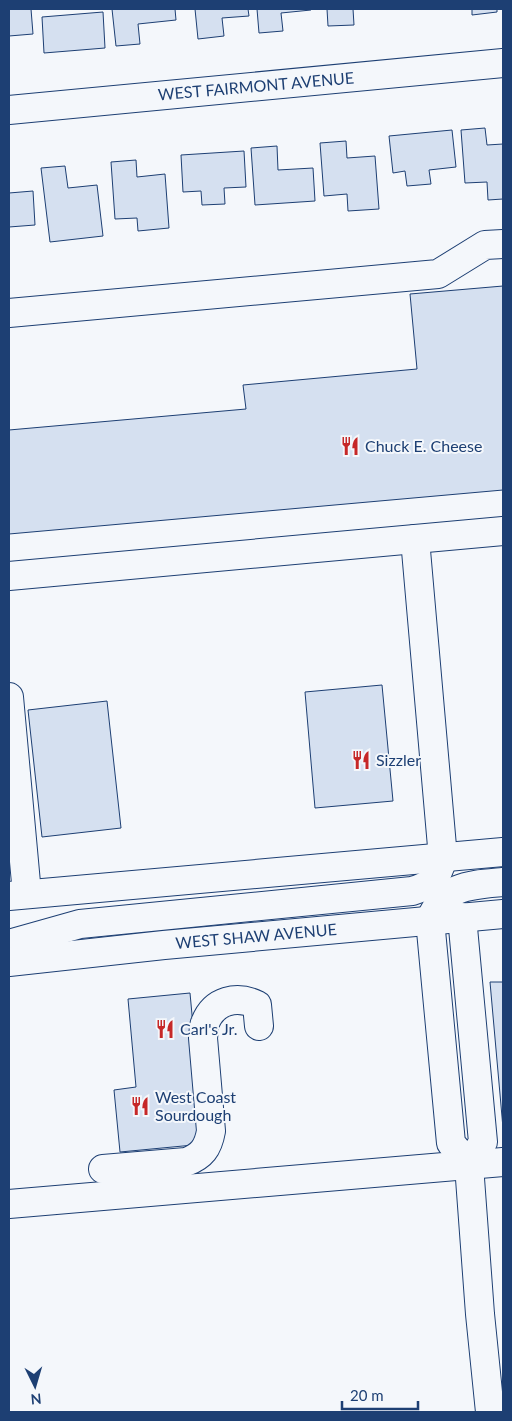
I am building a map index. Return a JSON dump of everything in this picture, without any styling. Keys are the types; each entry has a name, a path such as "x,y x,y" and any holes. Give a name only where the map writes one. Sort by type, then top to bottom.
{"main road":[{"name":"WEST FAIRMONT AVENUE","path":"9,110 503,63"},
{"path":"9,313 438,274 485,245 503,244"},
{"path":"9,576 503,531"},
{"path":"9,944 80,924 412,891 424,887 434,880 443,858 415,539"},
{"path":"9,698 18,895 503,852"},
{"path":"490,1412 480,1314 469,1165 451,1143 430,920 434,910 443,898 454,891 467,886 503,882"},
{"name":"WEST SHAW AVENUE","path":"9,962 174,944 503,914"},
{"path":"462,917 483,1142 469,1165"},
{"path":"103,1170 186,1162 197,1158 205,1151 210,1142 211,1131 203,1038 204,1024 212,1011 223,1003 236,999 247,1000 257,1005 259,1026"},
{"path":"9,1204 503,1162"}],"building":[{"path":"9,9 31,9 33,34 9,36"},
{"path":"112,9 175,9 176,20 138,24 140,44 116,46"},
{"path":"195,9 248,9 249,16 222,18 224,36 198,39"},
{"path":"257,9 311,10 281,13 283,31 259,33"},
{"path":"327,9 353,9 354,25 328,26"},
{"path":"472,9 497,9 497,12 472,15"},
{"path":"103,12 105,48 44,53 42,17"},
{"path":"485,128 487,145 503,144 503,199 488,200 487,182 465,183 461,130"},
{"path":"452,130 456,167 429,170 431,184 407,186 405,171 393,173 389,136"},
{"path":"346,141 347,158 375,156 379,209 348,211 347,194 324,196 320,143"},
{"path":"277,146 278,170 313,168 315,201 255,205 251,148"},
{"path":"244,151 246,187 224,188 225,204 202,205 201,191 183,192 181,155"},
{"path":"136,160 137,177 165,174 169,228 138,231 137,218 115,219 111,162"},
{"path":"65,166 68,188 97,185 103,236 50,242 41,168"},
{"path":"33,191 35,225 9,227 9,193"},
{"path":"503,286 503,490 9,534 9,430 246,409 243,385 417,369 410,294"},
{"path":"382,685 393,801 315,808 305,692"},
{"path":"107,701 121,828 42,837 28,710"},
{"path":"490,982 503,982 503,1128"},
{"path":"190,993 204,1144 120,1152 114,1090 136,1087 128,999"}],"place":[{"name":"Chuck E. Cheese","path":"350,446"},
{"name":"Sizzler","path":"361,760"},
{"name":"Carl's Jr.","path":"165,1029"},
{"name":"West Coast Sourdough","path":"140,1106"}]}
